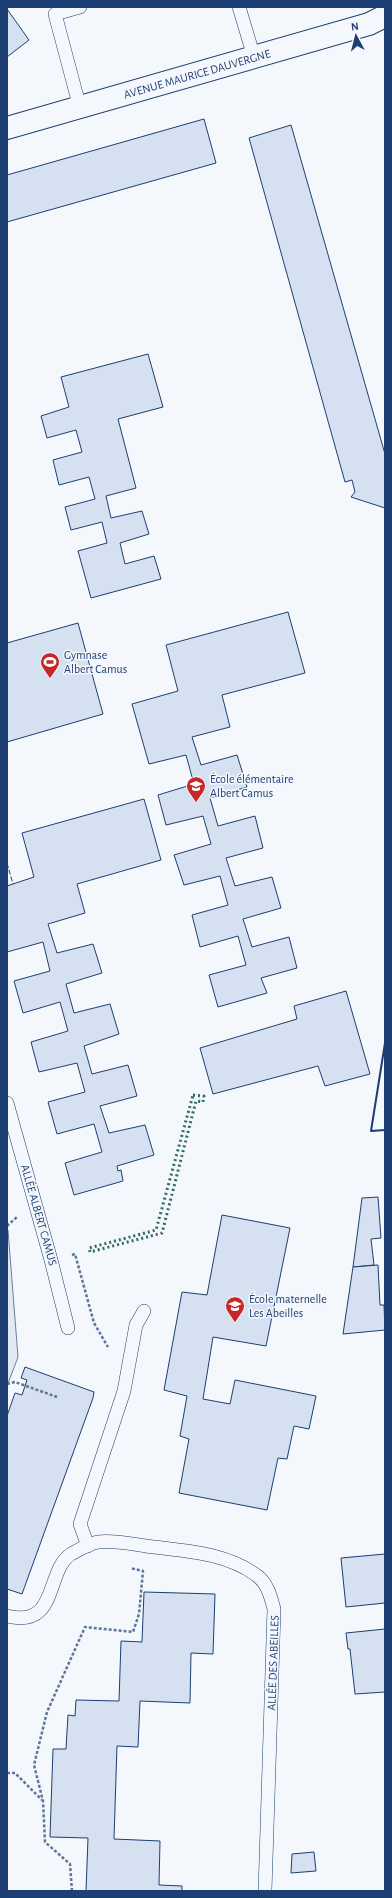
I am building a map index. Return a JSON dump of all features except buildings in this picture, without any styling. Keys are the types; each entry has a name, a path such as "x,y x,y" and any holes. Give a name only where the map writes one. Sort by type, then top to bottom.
{"street":[{"name":"AVENUE MAURICE DAUVERGNE","path":"7,128 369,24 385,16"}],"lane":[{"path":"80,7 55,14 80,108"},
{"path":"239,7 254,57"},
{"name":"ALLÉE ALBERT CAMUS","path":"7,1103 51,1260 68,1328"},
{"path":"7,1616 17,1618 34,1615 44,1605 60,1567 69,1555 85,1547 80,1524 124,1390 136,1325 144,1311"},
{"name":"ALLÉE DES ABEILLES","path":"85,1547 97,1542 117,1542 208,1554 242,1566 258,1576 269,1591 274,1609 265,1891"}],"path":[{"path":"7,1226 17,1217 19,1224"},
{"path":"51,1260 75,1254 94,1323 112,1353"},
{"path":"7,1384 15,1382 57,1397"},
{"path":"72,1891 70,1864 45,1842 43,1801 34,1764 47,1712 86,1627 133,1632 139,1614 143,1571 114,1565 117,1542"},
{"path":"7,1773 15,1773 43,1801"}],"shaded area":[{"path":"7,1230 18,1357 7,1386"}],"hedge":[{"path":"193,1095 204,1096 203,1102 196,1101 162,1233 90,1252 89,1248 156,1230 193,1095"}],"fence":[{"path":"7,863 13,884"}],"wall":[{"path":"385,1043 371,1131 385,1130"}],"place":[{"name":"Gymnase Albert Camus","path":"50,679"},
{"name":"École élémentaire Albert Camus","path":"196,803"},
{"name":"École maternelle Les Abeilles","path":"235,1323"}]}
